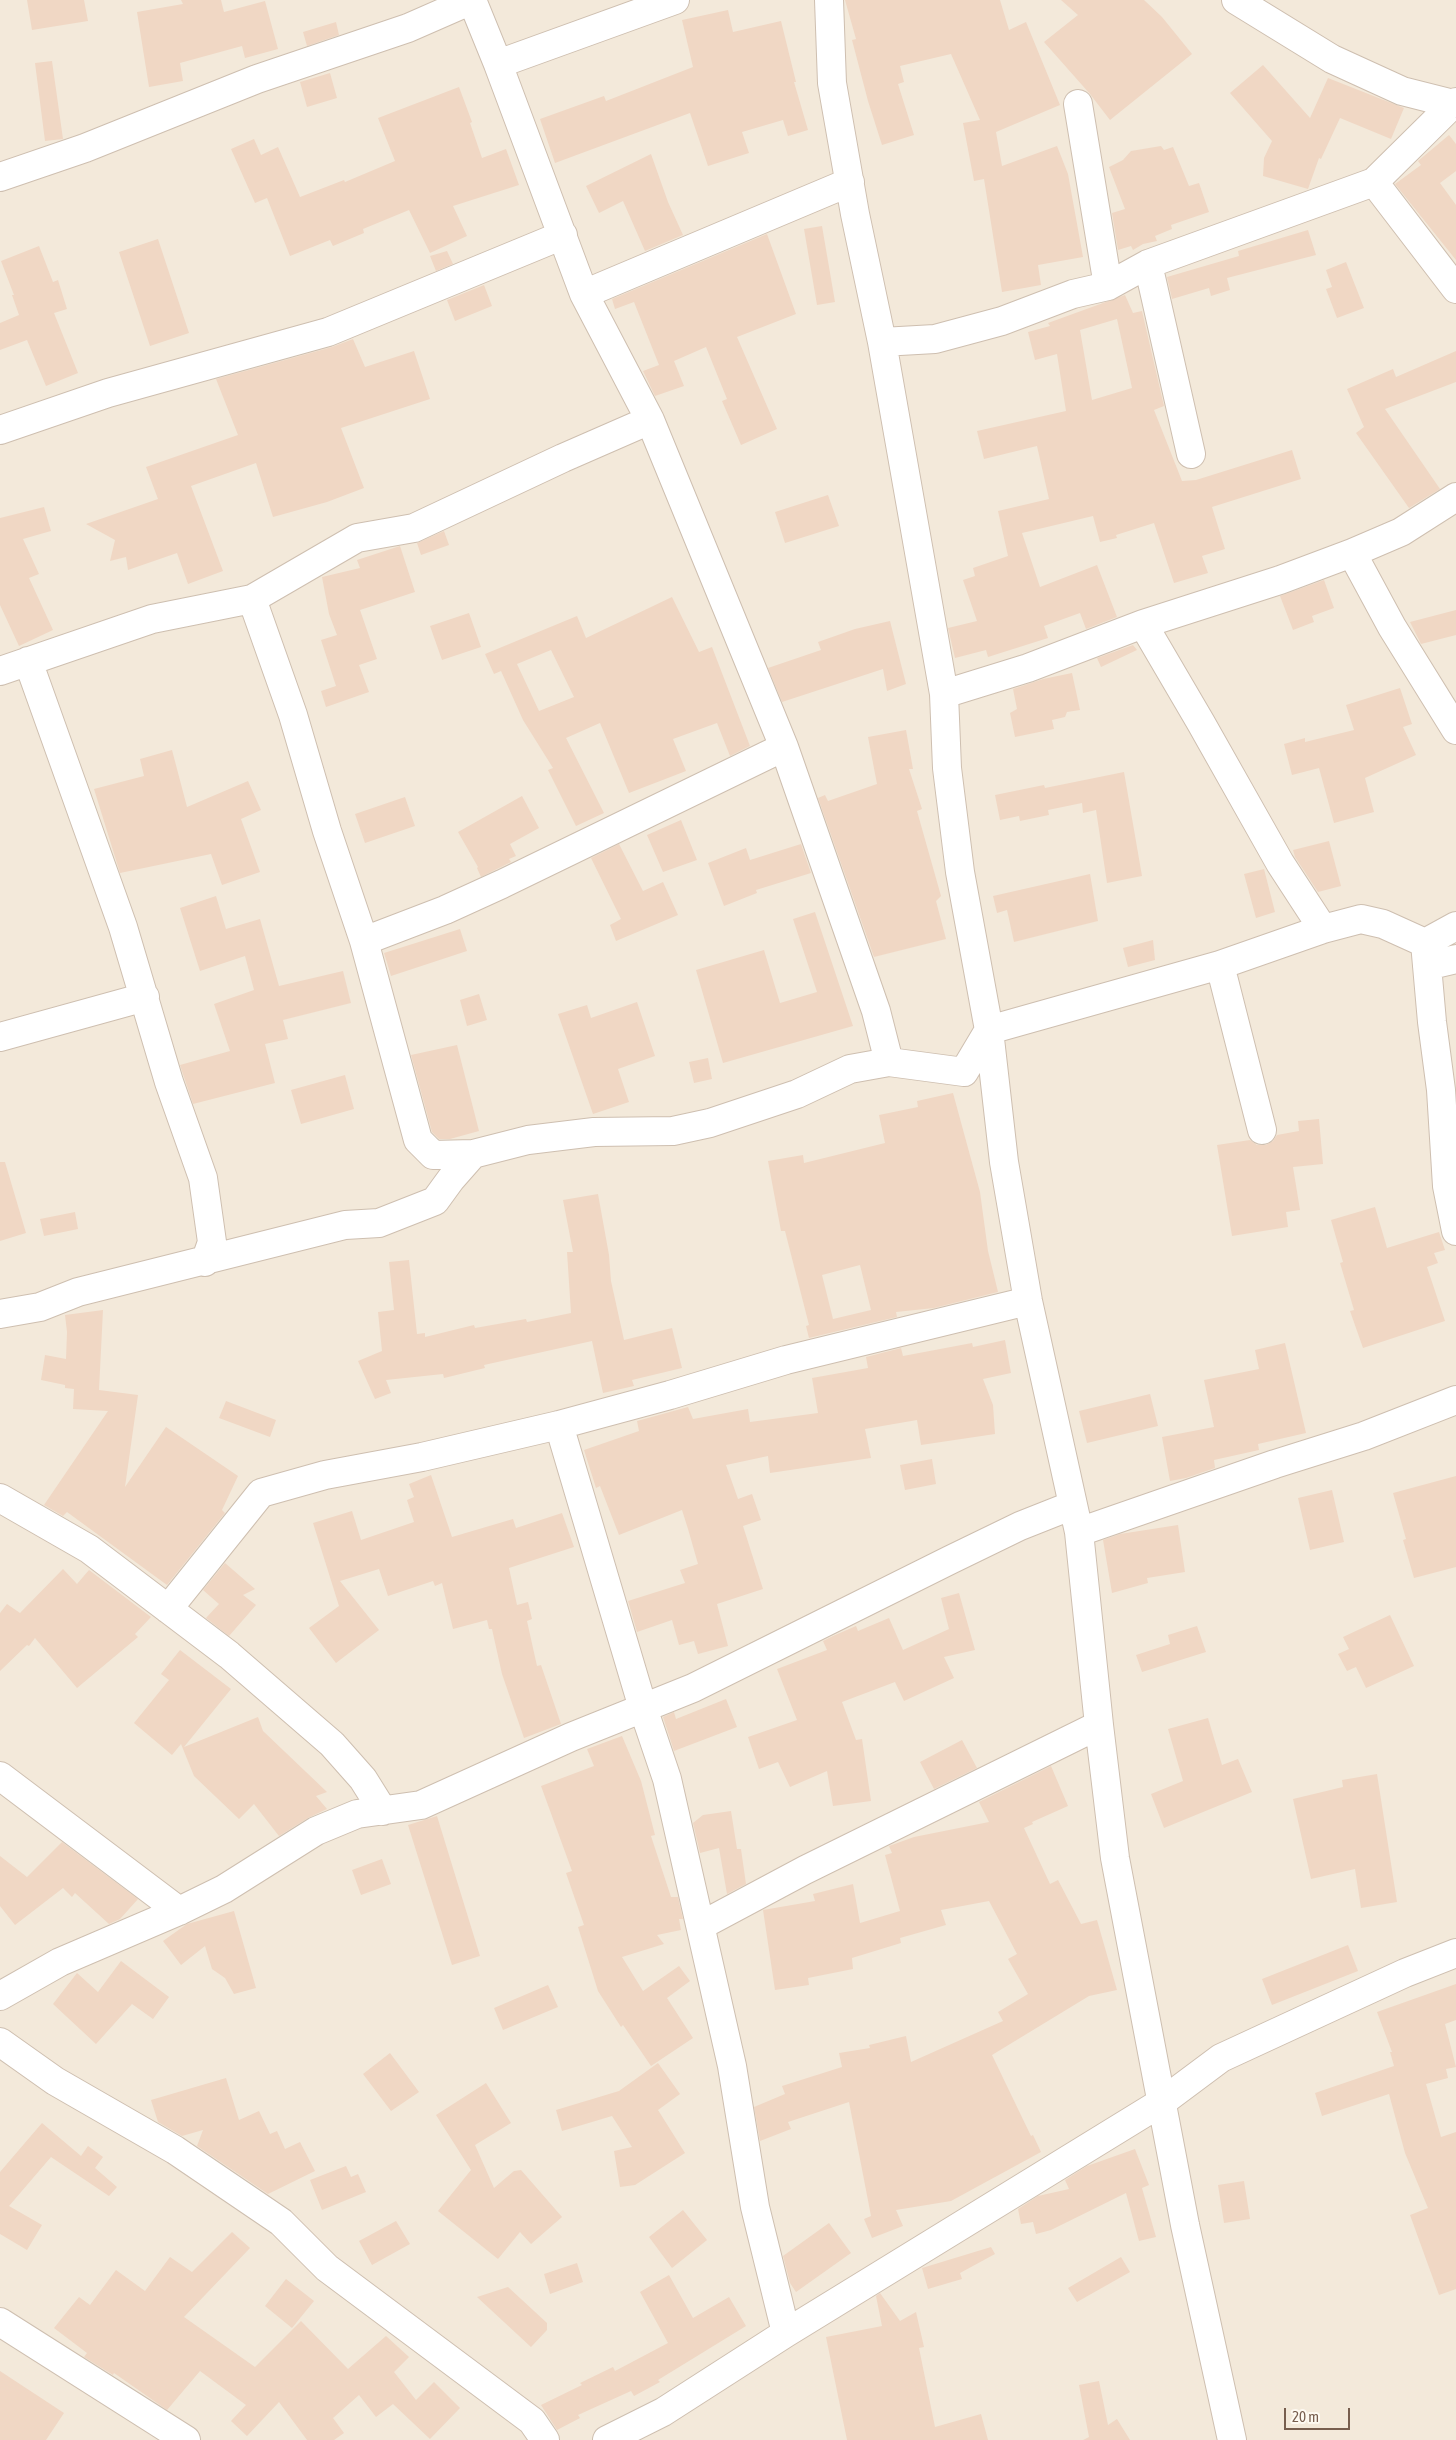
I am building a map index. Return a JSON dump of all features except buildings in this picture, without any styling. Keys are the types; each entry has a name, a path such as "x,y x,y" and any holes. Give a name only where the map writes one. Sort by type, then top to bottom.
{"street":[{"path":"0,177 85,148 257,79 408,28 472,0 498,64 584,294 650,420 784,747 876,1011 889,1062"},
{"path":"498,64 675,0"},
{"path":"829,0 832,83 882,342 944,694 947,768 960,872 989,1030 1004,1162 1028,1301 1080,1532 1099,1725 1115,1858 1185,2225 1232,2440"},
{"path":"1247,3 1332,59 1402,91 1454,103"},
{"path":"882,342 935,339 1002,321 1073,294 1108,286 1148,264 1374,182 1454,103"},
{"path":"1078,104 1108,286"},
{"path":"584,294 850,182"},
{"path":"1374,182 1456,289"},
{"path":"0,430 108,393 328,332 562,235"},
{"path":"1148,264 1191,454"},
{"path":"0,671 152,619 252,599 357,538 414,528 563,458 650,420"},
{"path":"944,694 1028,668 1143,624 1280,580 1352,553 1401,532 1456,497"},
{"path":"1352,553 1392,627 1456,730"},
{"path":"252,599 293,715 327,831 364,941 418,1140 433,1155 473,1154 528,1140 594,1132 673,1131 710,1124 797,1094 850,1069 889,1062 964,1072 989,1030 1220,966 1323,929 1361,919 1383,924 1426,955 1456,959"},
{"path":"1143,624 1202,723 1280,863 1323,929"},
{"path":"28,661 123,927 169,1082 203,1178 212,1242 205,1262"},
{"path":"364,941 445,910 502,884 784,747"},
{"path":"1426,955 1456,926"},
{"path":"1426,955 1449,1090 1447,1186 1456,1230"},
{"path":"1220,966 1262,1130"},
{"path":"0,1037 145,997"},
{"path":"0,1314 40,1307 78,1292 205,1262 344,1225 379,1223 435,1201 473,1154"},
{"path":"168,1609 261,1492 325,1475 422,1458 559,1425 670,1395 786,1360 1028,1301"},
{"path":"1080,1532 1266,1467 1364,1436 1456,1400"},
{"path":"559,1425 643,1708 667,1780 702,1925 732,2066 755,2207 786,2333"},
{"path":"0,1498 89,1549 229,1655 332,1744 363,1779 383,1811"},
{"path":"0,1996 60,1962 179,1911 224,1889 316,1831 357,1814 421,1805 571,1737 643,1708 751,1660 860,1604 1020,1526 1073,1505"},
{"path":"702,1925 805,1870 1099,1725"},
{"path":"0,1776 179,1911"},
{"path":"607,2440 664,2412 786,2333 1162,2102 1222,2058 1405,1973 1456,1953"},
{"path":"0,2042 55,2081 175,2150 282,2222 327,2268 532,2421 545,2440"},
{"path":"0,2322 186,2440"}],"shaded area":[{"path":"0,0 1456,0 1456,2440 0,2440"}]}
